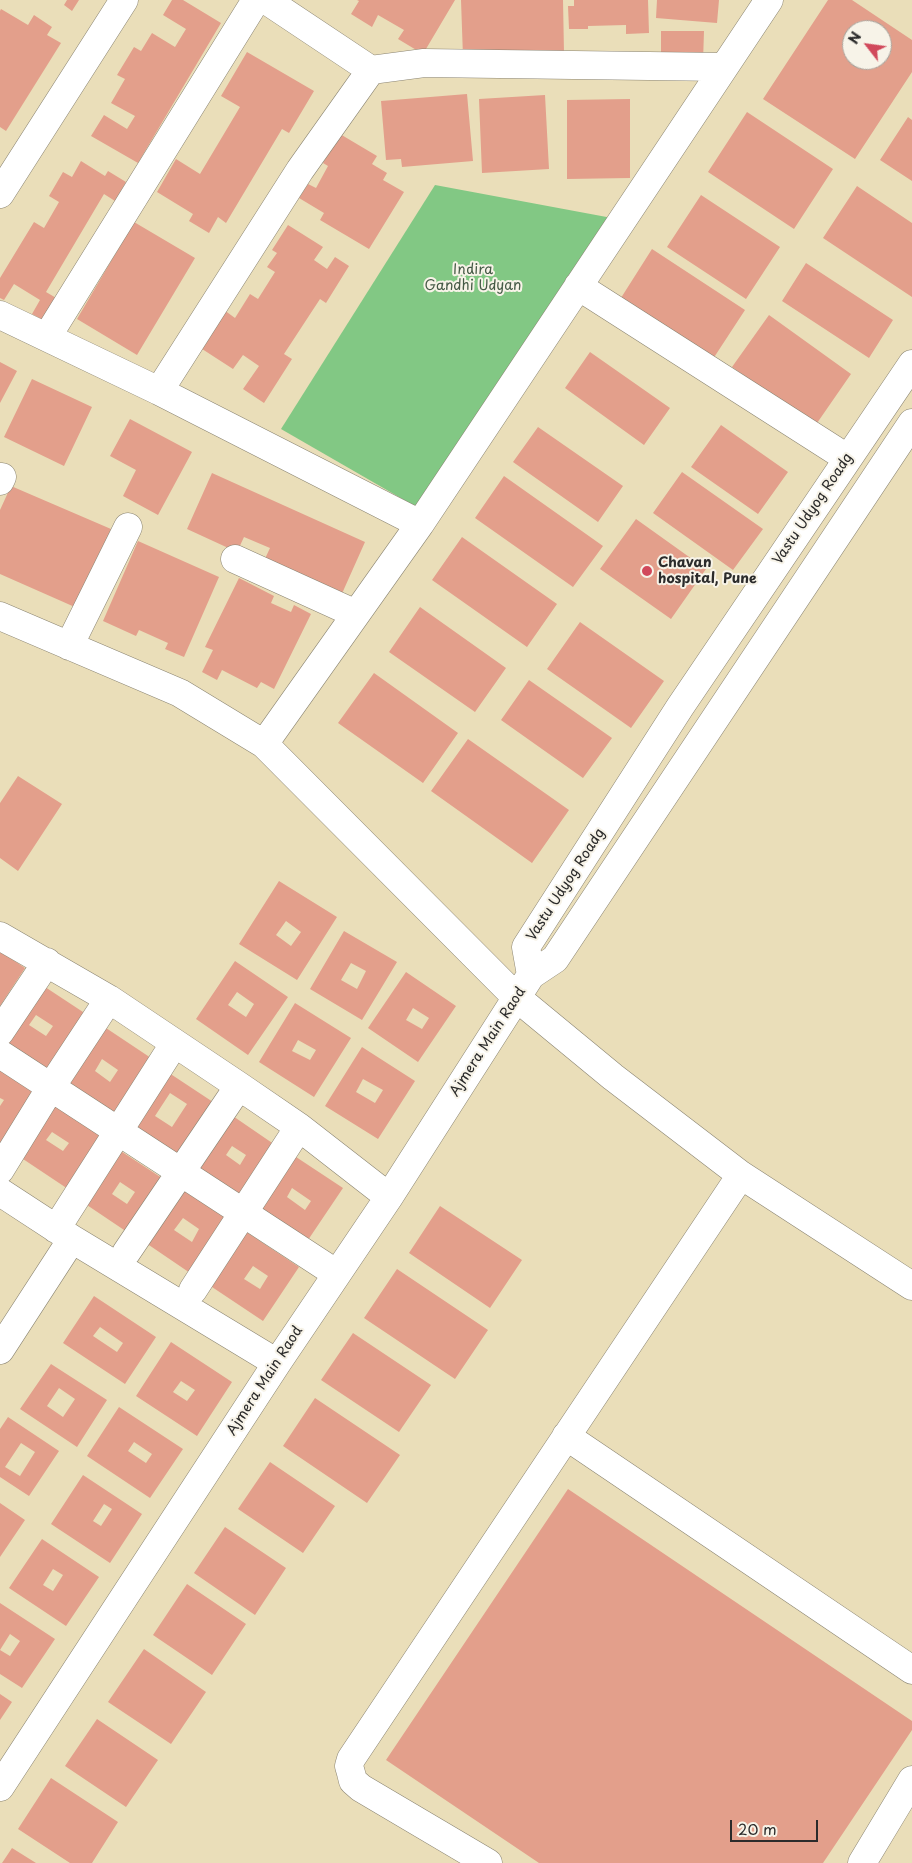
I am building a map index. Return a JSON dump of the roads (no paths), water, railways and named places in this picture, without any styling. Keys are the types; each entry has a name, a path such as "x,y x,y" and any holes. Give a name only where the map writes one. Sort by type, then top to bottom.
{"street":[{"path":"0,194 124,0"},
{"path":"47,337 256,0"},
{"path":"266,0 371,70 424,63 723,67"},
{"path":"264,744 420,524 768,0"},
{"path":"159,391 300,170 371,70"},
{"path":"578,286 854,448 888,458"},
{"path":"0,315 159,391 420,524"},
{"name":"Vastu Udyog Roadg","path":"531,975 526,947 680,707 912,364"},
{"path":"531,975 555,959 912,423"},
{"path":"69,646 128,527"},
{"path":"235,558 356,614"},
{"path":"0,616 180,693 264,744 516,997 613,1077 741,1175 912,1286"},
{"path":"0,936 109,999 299,1127 389,1198"},
{"path":"0,1032 47,962"},
{"name":"Ajmera Main Raod","path":"0,1787 277,1363 389,1198 531,975"},
{"path":"0,1170 51,1087 109,999"},
{"path":"0,1350 64,1234 117,1131 174,1044"},
{"path":"0,1054 337,1274"},
{"path":"126,1253 238,1086"},
{"path":"193,1290 299,1127"},
{"path":"488,1863 360,1788 353,1781 350,1766 351,1759 741,1175"},
{"path":"0,1192 64,1234 277,1363"},
{"path":"566,1436 912,1670"},
{"path":"862,1863 912,1780"}],"place":[{"name":"Chavan hospital, Pune","path":"647,571"}],"park label":[{"name":"Indira Gandhi Udyan","path":"473,278"}]}
